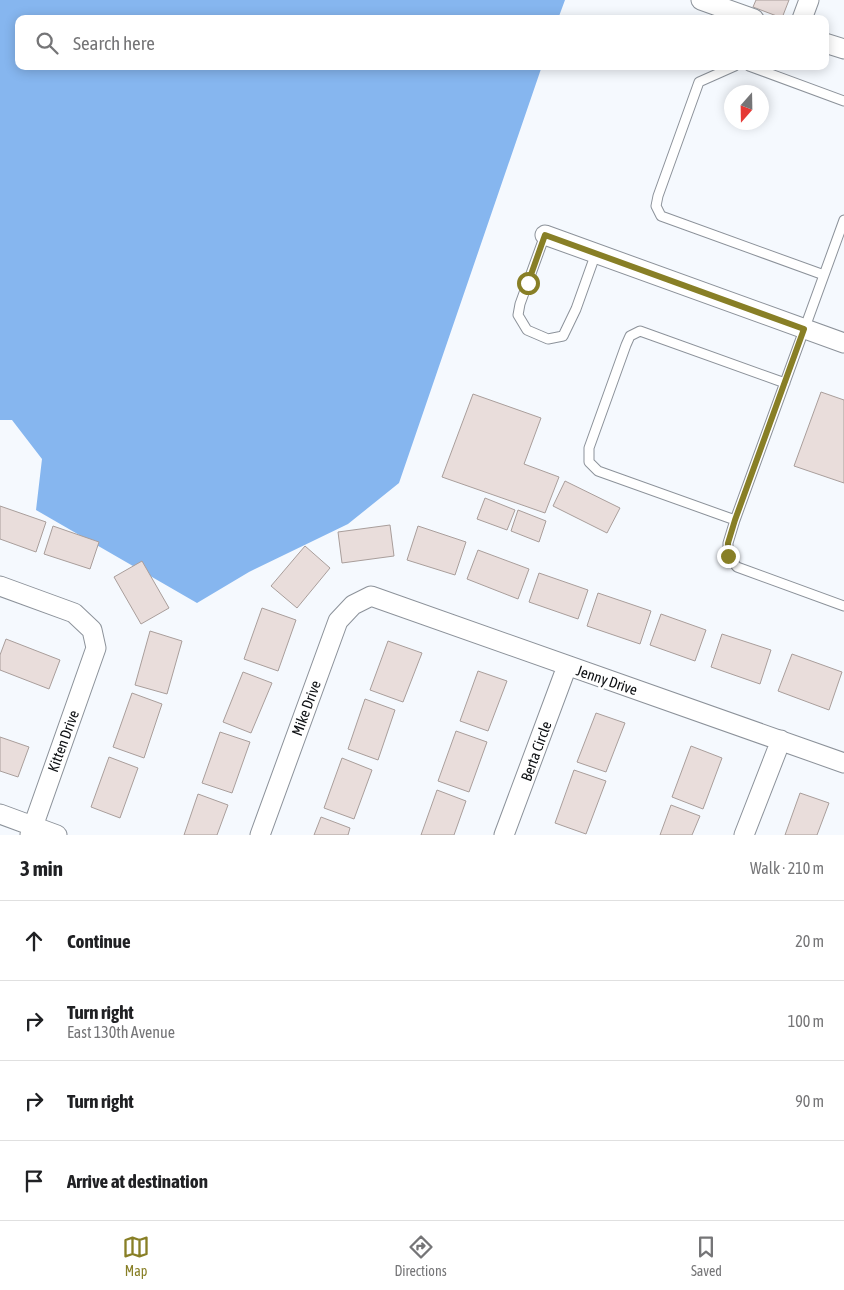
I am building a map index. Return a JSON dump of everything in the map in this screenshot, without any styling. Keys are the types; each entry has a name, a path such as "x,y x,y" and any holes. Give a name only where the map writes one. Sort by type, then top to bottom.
{"street":[{"path":"701,0 743,15"},
{"path":"803,15 809,0"},
{"path":"829,44 844,49"},
{"path":"545,235 844,343"},
{"name":"Kitten Drive","path":"0,586 74,613 92,630 96,648 31,831"},
{"name":"Jenny Drive","path":"371,596 844,763"},
{"name":"Mike Drive","path":"260,835 338,621 353,605 371,596"},
{"name":"Berta Circle","path":"504,835 567,666"},
{"path":"744,835 781,740"},
{"path":"0,814 31,831 57,835"}],"lane":[{"path":"726,70 700,82 656,206 661,216 824,276"},
{"path":"760,70 844,101"},
{"path":"844,220 728,543 728,556 737,567 844,606"},
{"path":"545,235 520,304 518,315 527,330 548,339 563,336 570,324 596,253"},
{"path":"735,520 598,471 589,462 589,448 630,336 640,331 784,383"}],"shaded area":[{"path":"0,0 565,0 559,15 15,15 15,70 541,70 399,483 348,524 249,572 197,603 36,510 42,459 12,420 0,420"}],"building":[{"path":"756,0 789,0 783,15 774,15 753,7"},
{"path":"821,392 844,400 844,483 794,466"},
{"path":"473,394 541,418 524,464 559,477 545,513 442,477"},
{"path":"565,481 620,508 607,533 553,506"},
{"path":"485,498 515,510 507,530 477,519"},
{"path":"0,506 46,522 36,552 0,539"},
{"path":"518,510 546,521 539,542 511,531"},
{"path":"390,525 394,556 342,563 338,532"},
{"path":"53,526 99,542 90,569 44,554"},
{"path":"418,526 466,542 455,575 407,560"},
{"path":"305,546 330,568 297,608 271,586"},
{"path":"478,550 529,569 518,599 467,579"},
{"path":"142,561 169,608 141,624 114,577"},
{"path":"539,573 588,590 578,619 529,602"},
{"path":"598,593 651,611 640,644 587,626"},
{"path":"262,608 296,620 278,671 244,659"},
{"path":"661,614 706,630 695,661 650,645"},
{"path":"150,631 182,641 167,694 135,685"},
{"path":"722,634 771,650 760,684 711,667"},
{"path":"6,639 60,660 49,689 0,670 0,655"},
{"path":"388,641 422,653 403,702 370,690"},
{"path":"792,654 842,672 829,710 778,691"},
{"path":"478,671 507,681 488,731 460,721"},
{"path":"243,672 272,683 251,733 223,722"},
{"path":"132,693 162,704 144,758 113,747"},
{"path":"365,699 395,710 378,760 348,749"},
{"path":"596,713 625,723 606,772 577,762"},
{"path":"456,731 487,742 469,792 438,781"},
{"path":"220,732 250,742 232,793 202,783"},
{"path":"0,737 29,747 18,777 0,771"},
{"path":"691,746 722,758 703,809 672,797"},
{"path":"109,757 138,768 120,818 91,807"},
{"path":"342,758 372,770 354,819 324,808"},
{"path":"574,770 606,781 586,834 555,823"},
{"path":"437,790 466,801 454,835 421,835"},
{"path":"800,793 829,803 817,835 785,835"},
{"path":"198,794 228,805 217,835 184,835"},
{"path":"671,805 700,816 692,835 660,835"},
{"path":"321,817 350,828 348,835 314,835"}],"route":[{"path":"528,283 545,235 804,329 735,520 728,543 728,556"}]}
